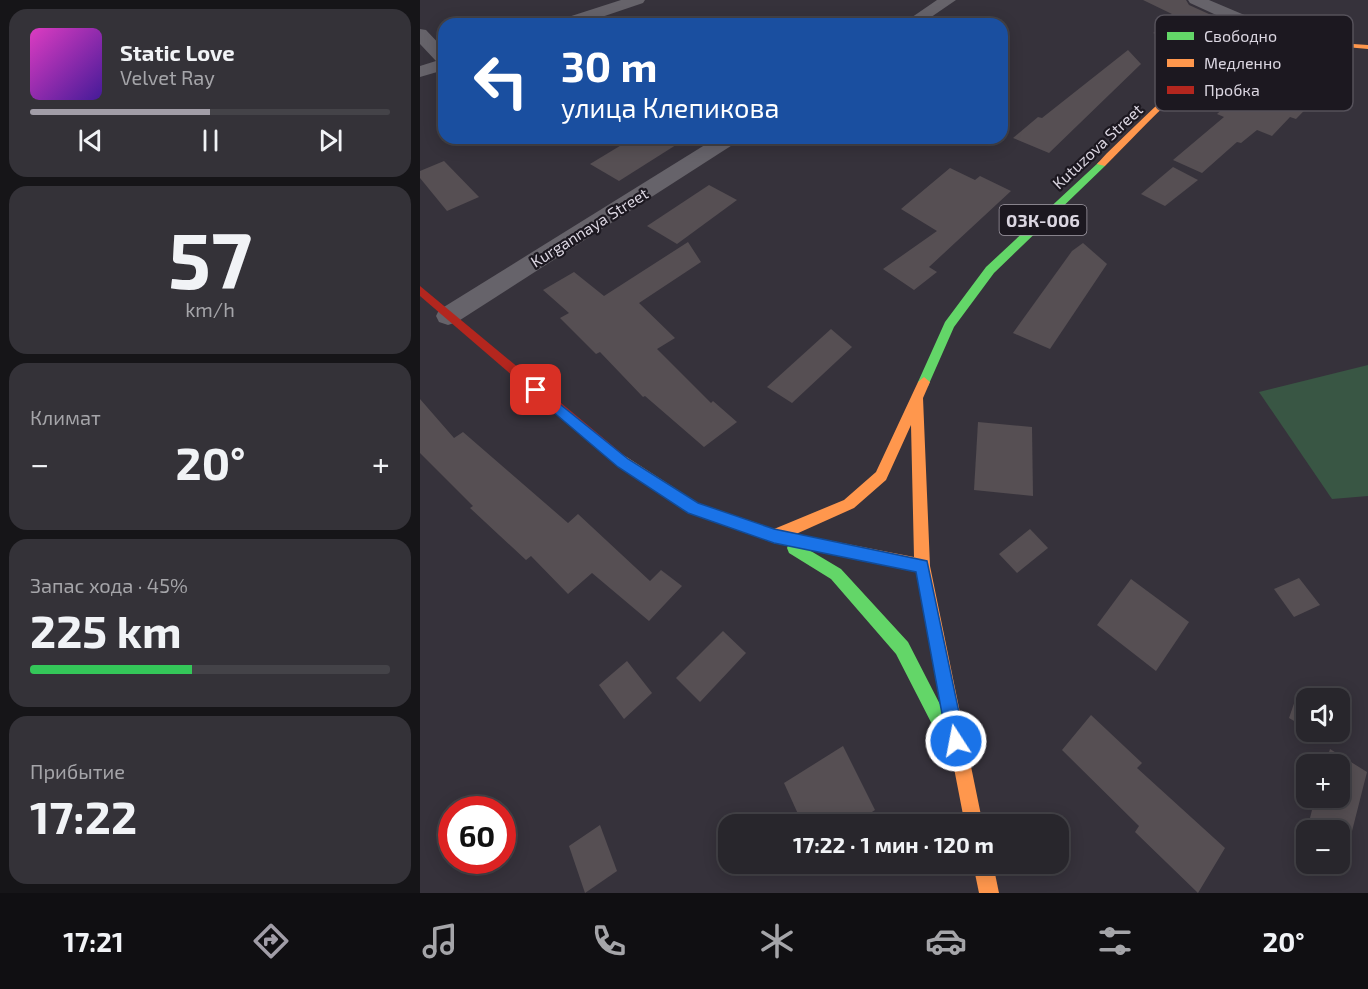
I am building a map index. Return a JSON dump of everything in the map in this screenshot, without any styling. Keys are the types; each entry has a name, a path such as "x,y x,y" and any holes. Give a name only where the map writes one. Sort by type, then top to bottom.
{"main road":[{"name":"Kutuzova Street","path":"1353,46 1368,47"},
{"name":"Kutuzova Street","path":"960,762 922,566 917,398 949,325 990,270 1158,111"},
{"path":"420,290 623,463 693,508 774,536 922,566"},
{"path":"774,536 849,504 881,476 917,398"},
{"path":"774,536 836,574 902,648 960,762 972,814"},
{"path":"985,874 989,893"}],"street":[{"path":"583,18 637,0"},
{"path":"920,18 948,0"},
{"path":"1196,0 1229,15"},
{"path":"420,34 438,53"},
{"path":"420,72 438,66"},
{"name":"Kurgannaya Street","path":"448,316 720,144"}],"green space":[{"path":"1368,365 1368,496 1332,499 1259,392"}],"building":[{"path":"1143,0 1186,0 1189,5 1211,15 1170,15 1172,14"},
{"path":"1128,50 1141,64 1049,153 1013,138 1038,117 1042,118"},
{"path":"1220,111 1304,111 1296,119 1290,117 1272,136 1257,130 1241,143 1237,142 1202,173 1173,160 1224,117 1217,114"},
{"path":"623,144 678,144 619,181 590,164"},
{"path":"444,161 479,197 447,211 420,178 420,171"},
{"path":"1173,167 1198,180 1165,206 1141,194"},
{"path":"950,168 975,180 980,176 1011,191 929,267 937,272 914,290 883,269 937,231 901,209"},
{"path":"709,185 737,200 677,244 647,226"},
{"path":"688,242 701,262 639,303 675,338 657,349 711,403 713,401 737,422 704,447 645,396 643,397 600,352 596,354 560,318 569,313 543,290 574,272 604,296"},
{"path":"1083,243 1107,264 1050,349 1013,333 1072,251"},
{"path":"831,329 852,347 792,403 767,387"},
{"path":"420,399 454,438 463,432 568,523 578,514 650,581 661,570 682,586 649,621 592,573 568,594 531,556 526,560 470,508 473,506 420,453"},
{"path":"978,422 1032,427 1033,496 974,490"},
{"path":"1030,529 1048,548 1017,573 999,554"},
{"path":"1299,578 1320,605 1294,617 1274,589"},
{"path":"1131,579 1189,622 1156,671 1097,625"},
{"path":"723,631 746,653 700,702 676,678"},
{"path":"627,661 652,693 624,719 599,685"},
{"path":"1296,698 1296,722 1289,718"},
{"path":"1091,715 1142,763 1137,768 1225,848 1198,893 1135,832 1139,826 1062,750"},
{"path":"843,746 875,810 869,814 798,814 784,783"},
{"path":"1330,749 1338,754 1328,754"},
{"path":"1350,761 1367,772 1350,839 1350,820 1313,820 1310,818 1312,808 1350,808"},
{"path":"600,825 617,871 585,893 569,846"}],"traffic: fast":[{"path":"924,382 949,325 990,270 1102,164"},
{"path":"794,548 836,574 902,648 942,726"}],"traffic: slow":[{"path":"1353,46 1368,47"},
{"path":"1102,164 1155,111"},
{"path":"924,382 917,398 922,566 972,814"},
{"path":"774,536 849,504 881,476 914,405"},
{"path":"620,460 693,508 774,536 922,566"},
{"path":"985,874 989,893"}],"traffic: jam":[{"path":"420,290 620,460"}],"route":[{"path":"536,390 623,463 693,508 774,536 922,566 956,741"}]}
